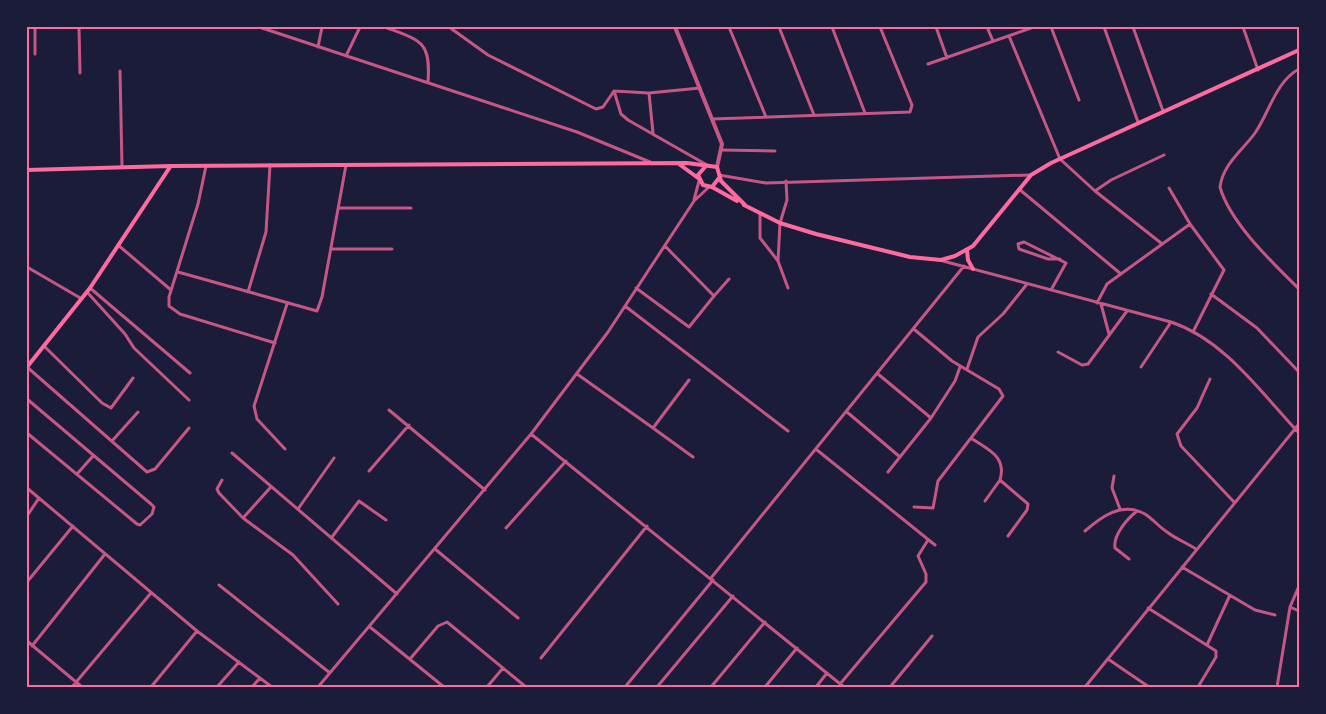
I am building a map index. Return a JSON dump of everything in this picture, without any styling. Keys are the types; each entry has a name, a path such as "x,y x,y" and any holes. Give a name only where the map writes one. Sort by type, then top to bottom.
{"main road":[{"path":"675,163 687,168 710,187 780,224 903,255 941,260 967,250 983,236 1031,175 1138,122 1299,50"},
{"path":"27,170 170,166 675,163 717,167 719,177 745,205"},
{"path":"27,367 89,290 170,166"},
{"path":"699,180 699,172 707,166"},
{"path":"710,187 719,177"},
{"path":"967,250 968,260 973,268"}],"street":[{"path":"34,27 35,54"},
{"path":"79,27 80,73"},
{"path":"259,27 577,132 650,162"},
{"path":"318,47 322,27"},
{"path":"346,56 360,27"},
{"path":"385,27 425,48 430,57 428,82"},
{"path":"395,27 397,32"},
{"path":"448,27 488,55 593,108 603,107 614,91"},
{"path":"675,27 712,118 722,150 717,167"},
{"path":"729,27 766,117"},
{"path":"779,27 814,115"},
{"path":"832,27 865,113"},
{"path":"712,118 906,112 912,109 880,27"},
{"path":"936,27 948,58"},
{"path":"987,27 993,41"},
{"path":"928,64 1034,27"},
{"path":"1051,27 1078,100"},
{"path":"1104,27 1138,122"},
{"path":"1133,27 1163,111"},
{"path":"1243,27 1258,70"},
{"path":"1009,36 1060,159 1095,191 1161,243"},
{"path":"1299,69 1289,76 1256,131 1229,163 1221,179 1220,187 1226,204 1246,230 1299,289"},
{"path":"120,71 122,167"},
{"path":"614,91 649,93 700,88"},
{"path":"614,91 621,114 707,166"},
{"path":"649,93 653,133"},
{"path":"722,150 775,151"},
{"path":"1095,191 1111,180 1164,154"},
{"path":"248,293 266,232 270,165"},
{"path":"178,272 312,311 318,310 332,249 346,165"},
{"path":"206,166 178,272 171,290 169,306 176,312 276,343"},
{"path":"719,177 752,182 786,182 1031,175"},
{"path":"694,201 699,180"},
{"path":"778,261 780,224 787,200 786,182"},
{"path":"318,687 531,434 625,306 694,201 710,187"},
{"path":"1169,188 1190,224 1224,268 1194,331"},
{"path":"1019,189 1121,274"},
{"path":"339,208 411,208"},
{"path":"760,215 760,238 778,261 788,288"},
{"path":"1109,335 1099,303 1107,284 1190,224"},
{"path":"1051,290 1067,266 1060,259 1024,242 1018,244 1019,249 1048,259 1060,259"},
{"path":"118,245 171,290"},
{"path":"665,246 714,296"},
{"path":"332,249 392,249"},
{"path":"941,260 1171,322 1194,331 1238,367 1299,433"},
{"path":"625,687 915,330 964,266"},
{"path":"27,267 82,299"},
{"path":"636,288 689,327 729,279"},
{"path":"967,369 978,337 1003,314 1027,284"},
{"path":"89,290 190,373"},
{"path":"89,290 141,355 189,400"},
{"path":"1210,294 1257,328 1299,372"},
{"path":"285,449 256,419 254,406 287,304"},
{"path":"625,306 788,431"},
{"path":"1058,352 1086,365 1127,311"},
{"path":"1141,368 1171,322"},
{"path":"914,507 933,508 938,481 1003,396 999,389 960,366 915,330"},
{"path":"44,346 106,406 115,405 133,378"},
{"path":"888,472 931,418 955,381 960,366"},
{"path":"27,367 151,473 189,428"},
{"path":"577,374 693,457"},
{"path":"878,374 931,418"},
{"path":"1210,379 1197,408 1177,434 1181,446 1234,502"},
{"path":"653,428 689,380"},
{"path":"27,399 151,504 154,507 152,514 140,525 137,524 27,433"},
{"path":"389,410 485,490"},
{"path":"112,441 138,412"},
{"path":"847,412 900,457"},
{"path":"1085,687 1299,424"},
{"path":"369,471 409,425"},
{"path":"531,434 844,687"},
{"path":"971,438 999,459 1003,469 1000,480 985,501"},
{"path":"817,450 935,545"},
{"path":"232,453 270,488 276,490 397,594"},
{"path":"77,474 93,456"},
{"path":"298,509 334,458"},
{"path":"507,528 566,461"},
{"path":"1114,476 1112,488 1120,509"},
{"path":"222,480 217,489 219,493 243,518 293,555 338,604"},
{"path":"1000,480 1028,506 1008,536"},
{"path":"27,488 197,631 272,687"},
{"path":"243,518 270,488"},
{"path":"27,516 39,498"},
{"path":"332,537 359,501 386,520"},
{"path":"1085,531 1106,514 1120,509 1137,511 1196,549"},
{"path":"1129,559 1115,548 1114,543 1127,519 1137,511"},
{"path":"27,582 73,526"},
{"path":"541,658 647,526"},
{"path":"840,684 926,582 926,574 918,556 928,540"},
{"path":"435,549 492,599 518,618"},
{"path":"32,646 105,554"},
{"path":"1182,567 1256,610 1275,615"},
{"path":"219,585 330,673"},
{"path":"1277,687 1290,607 1299,586"},
{"path":"72,687 151,593"},
{"path":"1207,645 1230,595"},
{"path":"657,687 733,596"},
{"path":"1290,607 1299,611"},
{"path":"1148,608 1215,650 1217,655 1198,687"},
{"path":"410,659 438,626 447,622 526,687"},
{"path":"711,687 765,622"},
{"path":"370,627 444,687"},
{"path":"151,687 197,631"},
{"path":"890,687 932,636"},
{"path":"27,641 82,687"},
{"path":"765,687 797,648"},
{"path":"1108,659 1149,687"},
{"path":"217,687 239,662"},
{"path":"487,687 503,668"},
{"path":"816,687 827,673"},
{"path":"252,687 260,678"}]}
